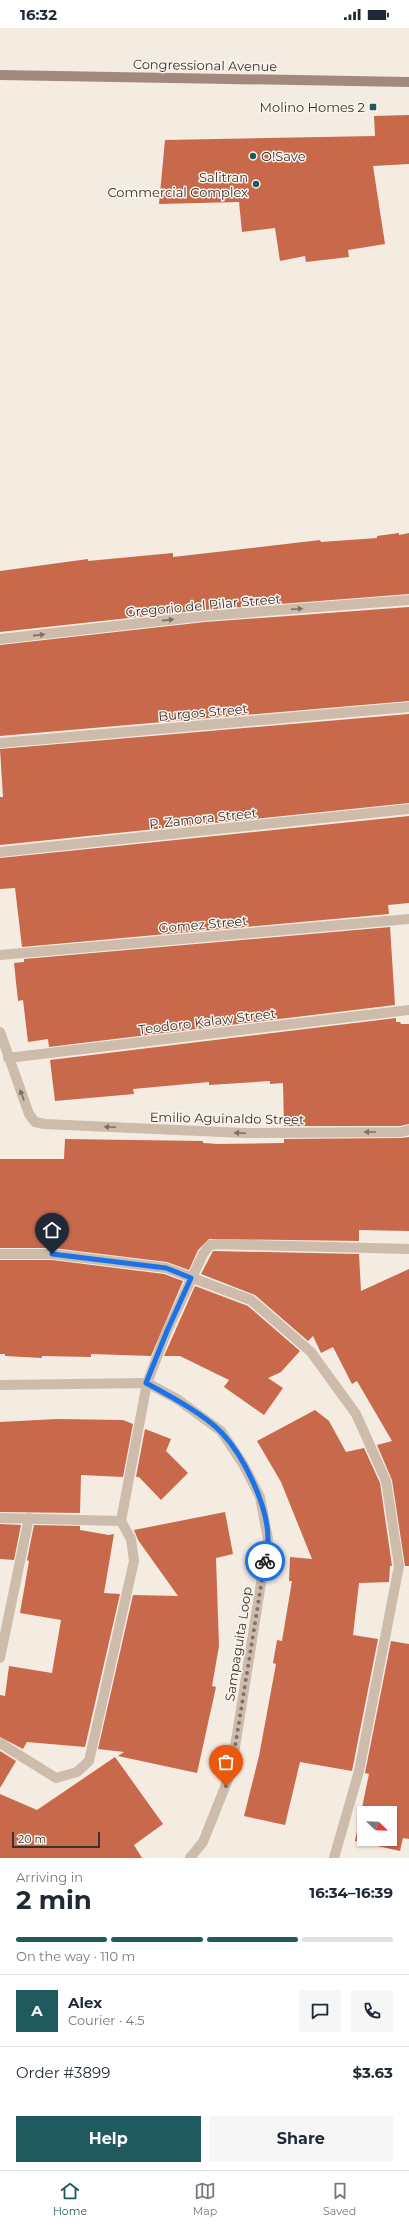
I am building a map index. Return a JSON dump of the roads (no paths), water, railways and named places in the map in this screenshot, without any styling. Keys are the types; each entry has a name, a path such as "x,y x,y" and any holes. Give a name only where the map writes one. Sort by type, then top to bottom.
{"main road":[{"name":"Congressional Avenue","path":"0,75 409,82"}],"street":[{"name":"Gregorio del Pilar Street","path":"0,639 204,616 409,600"},
{"name":"Burgos Street","path":"0,743 409,707"},
{"name":"P. Zamora Street","path":"0,852 409,810"},
{"name":"Gomez Street","path":"0,955 409,919"},
{"name":"Teodoro Kalaw Street","path":"8,1058 409,1010"},
{"path":"0,1032 8,1058"},
{"name":"Emilio Aguinaldo Street","path":"8,1058 29,1114 35,1122 44,1124 244,1133 401,1132 409,1130"},
{"path":"0,1743 56,1778 77,1772 89,1761 134,1561 131,1540 121,1520 146,1383 191,1278 203,1254 210,1245 409,1249"},
{"path":"0,1254 52,1254 166,1268 250,1300 311,1352 356,1414 386,1481 399,1566 360,1771 334,1858"},
{"name":"Sampaguita Loop","path":"0,1384 146,1383 177,1399 221,1431 244,1464 260,1497 268,1539 231,1772 203,1842 190,1858"},
{"path":"0,1518 121,1520"},
{"path":"0,1658 29,1518"}],"place":[{"name":"Molino Homes 2","path":"373,107"},
{"name":"O!Save","path":"253,156"},
{"name":"Salitran Commercial Complex","path":"256,184"}]}
